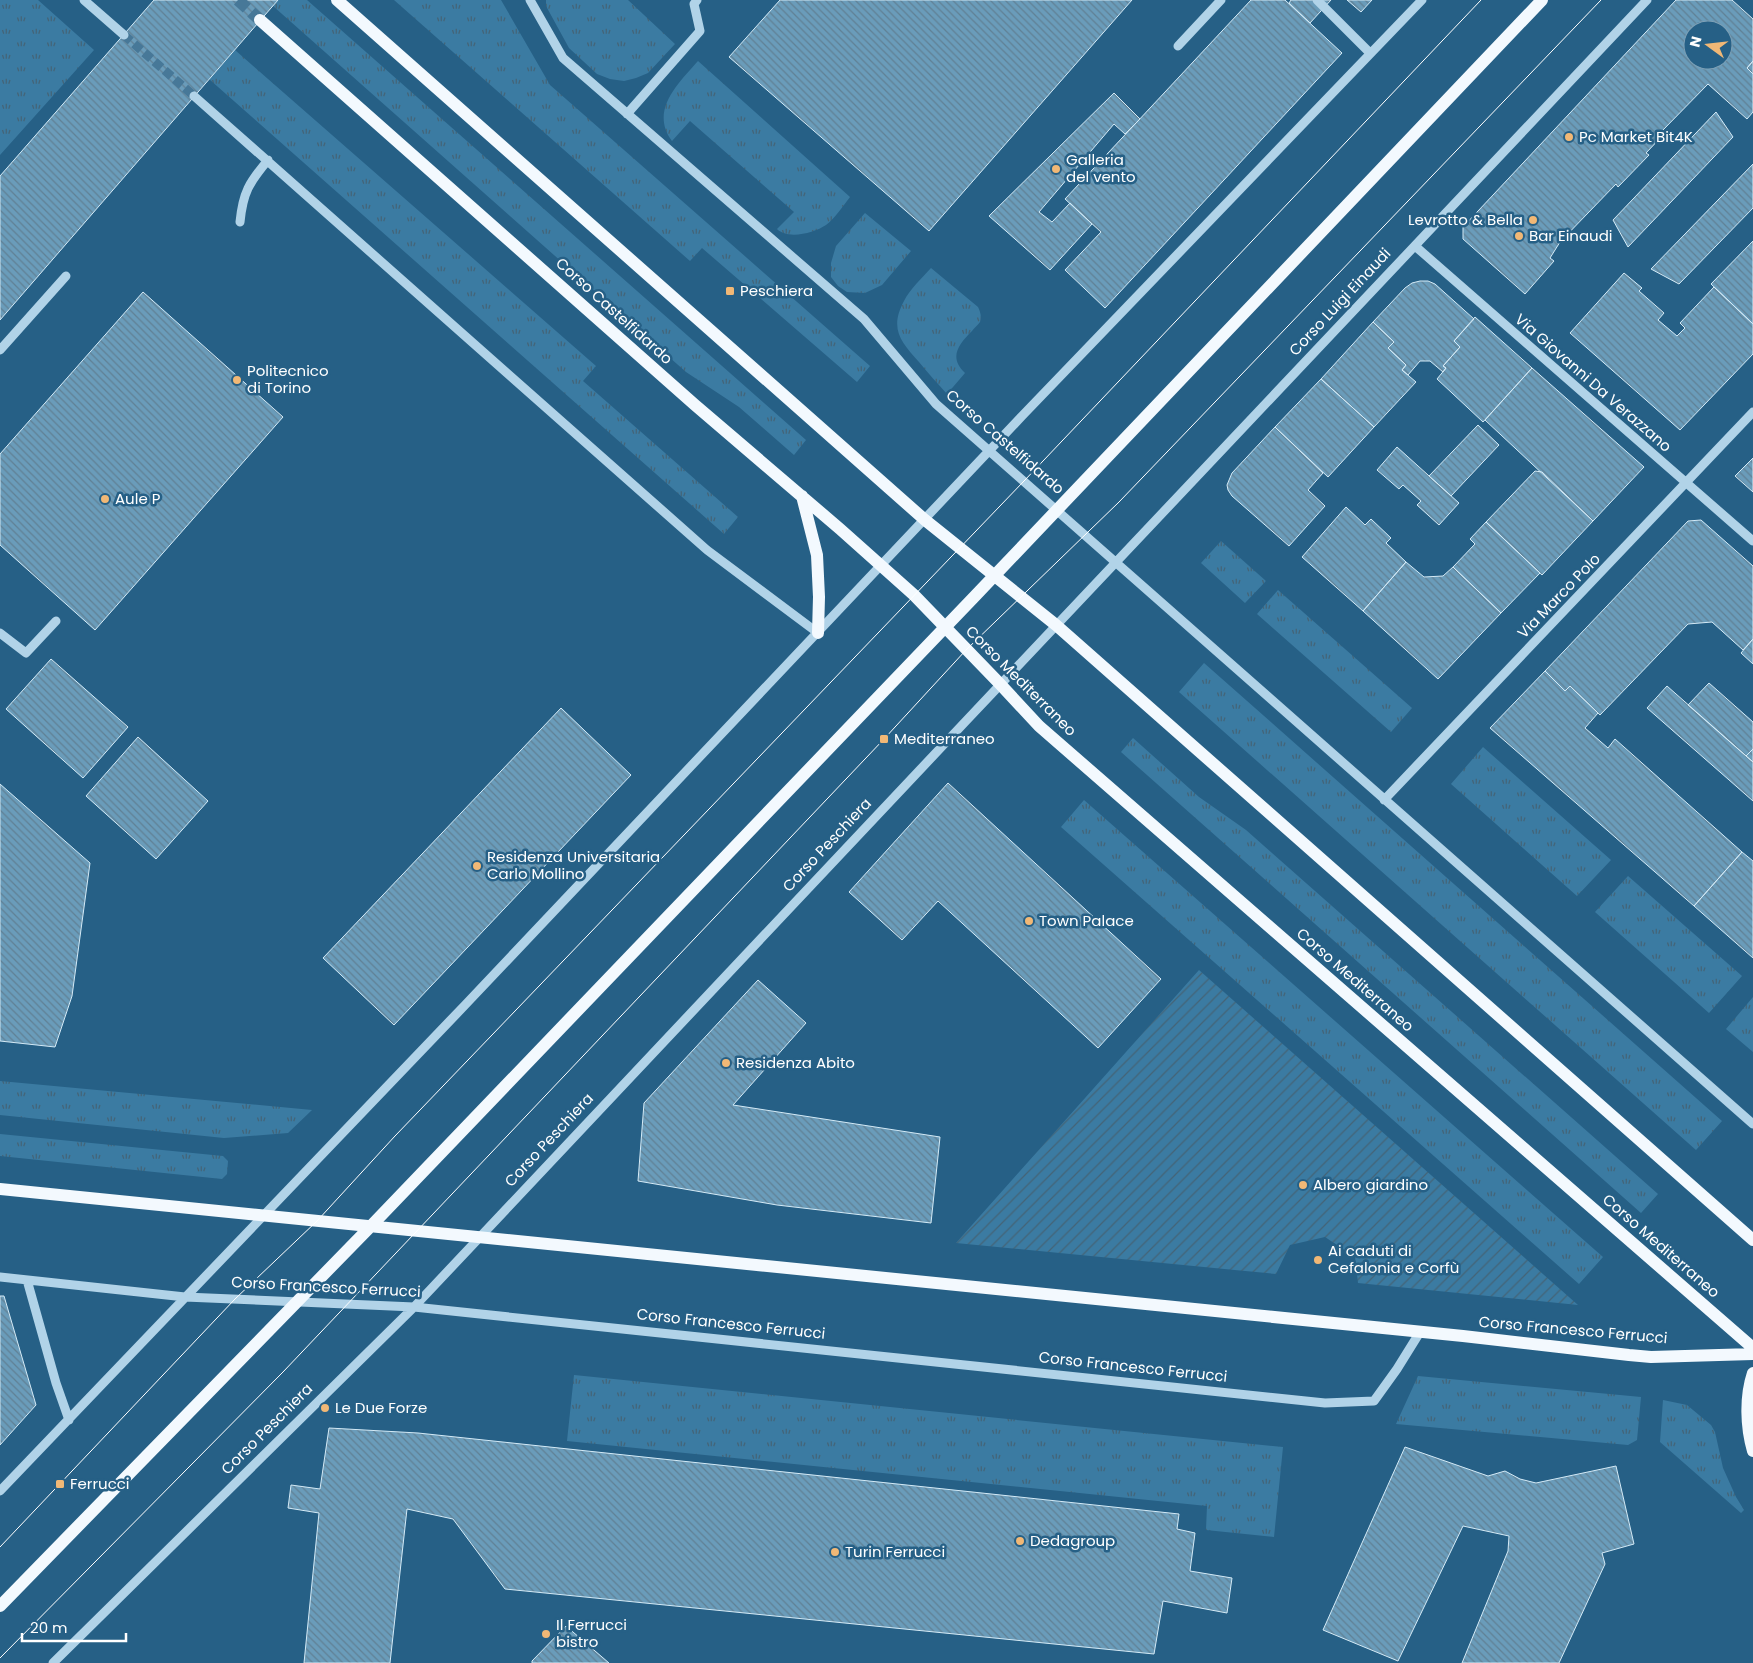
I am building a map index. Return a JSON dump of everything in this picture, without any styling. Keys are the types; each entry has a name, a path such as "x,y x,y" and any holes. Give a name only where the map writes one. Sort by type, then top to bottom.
{"main road":[{"path":"337,0 925,520 1056,625 1753,1240"},
{"path":"0,1606 371,1226 976,595 1542,0"},
{"name":"Corso Castelfidardo","path":"260,20 695,405 914,595 945,627"},
{"path":"802,496 817,555 818,633"},
{"name":"Corso Mediterraneo","path":"945,627 1039,726 1753,1348"},
{"name":"Corso Francesco Ferrucci","path":"0,1189 1651,1357 1753,1354"},
{"path":"1753,1374 1750,1382 1748,1407 1753,1451"}],"street":[{"path":"84,0 124,35"},
{"name":"Corso Castelfidardo","path":"530,0 563,58 864,319 936,404 1057,510"},
{"path":"627,114 700,31 694,4 697,0"},
{"path":"1178,46 1221,0"},
{"path":"1317,0 1370,53"},
{"path":"0,1491 264,1216 880,566 1422,0"},
{"name":"Corso Luigi Einaudi","path":"1056,625 1648,0"},
{"path":"194,96 707,550 818,633"},
{"path":"240,222 242,205 250,183 268,160"},
{"name":"Via Giovanni Da Verazzano","path":"1415,246 1753,540"},
{"path":"0,350 66,276"},
{"name":"Via Marco Polo","path":"1384,800 1753,412"},
{"path":"1057,510 1753,1124"},
{"path":"0,633 26,653 56,621"},
{"name":"Corso Peschiera","path":"53,1663 414,1307 1056,625"},
{"name":"Corso Francesco Ferrucci","path":"0,1277 185,1297 414,1307 1325,1403 1374,1401 1420,1332"},
{"path":"27,1280 56,1383 69,1420"}],"green space":[{"path":"0,0 38,0 94,50 0,155"},
{"path":"278,0 307,0 806,440 794,455 739,407 686,372 273,6"},
{"path":"394,0 501,0 550,85 870,366 857,382 702,248 690,261"},
{"path":"546,0 628,0 675,44 648,73 624,81 610,79 597,74 569,48 546,6"},
{"path":"235,50 596,366 583,381 738,517 724,534 209,79"},
{"path":"698,61 850,197 826,225 815,231 801,234 794,235 782,232 777,229 794,212 690,121 672,141 666,130 665,108 675,88"},
{"path":"865,213 911,251 882,285 865,293 847,292 838,286 831,277 831,263 836,246"},
{"path":"931,268 978,307 981,316 980,322 963,341 957,351 957,362 965,373 947,394 907,348 902,341 897,327 900,311 907,297"},
{"path":"1221,541 1266,581 1245,603 1201,563"},
{"path":"1278,590 1412,708 1391,732 1257,614"},
{"path":"1204,663 1722,1121 1696,1150 1179,692"},
{"path":"1133,738 1199,797 1246,830 1658,1194 1641,1213 1121,752"},
{"path":"1483,747 1611,860 1577,896 1451,784"},
{"path":"1084,800 1603,1257 1579,1284 1061,827"},
{"path":"1628,876 1742,976 1709,1013 1595,912"},
{"path":"1199,970 1578,1305 1358,1283 1355,1257 1325,1237 1290,1245 1276,1274 956,1243"},
{"path":"1753,997 1753,1052 1726,1029"},
{"path":"0,1081 312,1110 288,1133 224,1138 0,1115"},
{"path":"0,1134 223,1156 228,1161 227,1174 222,1179 0,1156"},
{"path":"574,1375 1283,1447 1274,1537 1206,1530 1207,1506 567,1441"},
{"path":"1418,1376 1641,1397 1637,1440 1628,1445 1396,1424"},
{"path":"1663,1400 1687,1405 1711,1425 1715,1432 1723,1468 1744,1510 1741,1513 1660,1442"}],"building":[{"path":"154,0 278,0 0,320 0,176"},
{"path":"780,0 1132,0 929,231 729,57"},
{"path":"1251,0 1285,0 1342,53 1105,308 1065,270 1101,232 1065,199"},
{"path":"1291,0 1331,0 1310,23 1289,3"},
{"path":"1347,0 1372,0 1361,12"},
{"path":"1676,0 1732,0 1753,19 1753,61 1747,68 1753,74 1753,112 1747,119 1708,84 1663,130 1665,133 1646,153 1649,155 1618,187 1616,184 1560,242 1550,258 1554,261 1525,294 1463,239 1463,227"},
{"path":"1753,61 1753,74 1747,68"},
{"name":"Galleria del vento","path":"1114,93 1140,119 1125,134 1114,124 1039,212 1052,222 1070,203 1092,224 1050,270 989,216"},
{"path":"1716,112 1733,137 1628,247 1613,220"},
{"path":"1753,164 1753,208 1679,284 1651,269"},
{"path":"1753,241 1753,324 1711,284"},
{"path":"1624,273 1642,288 1639,291 1664,313 1658,320 1677,336 1685,328 1680,323 1714,287 1753,324 1753,354 1680,430 1570,333"},
{"path":"1428,281 1435,284 1474,319 1454,341 1460,347 1443,366 1446,368 1443,372 1430,361 1420,361 1408,375 1402,370 1406,365 1388,348 1394,342 1373,322 1405,288 1412,283"},
{"name":"Aule P","path":"143,292 283,417 95,630 0,545 0,454"},
{"path":"1475,317 1532,368 1483,422 1437,379 1446,368 1443,366 1460,347 1454,341"},
{"path":"1373,322 1394,342 1388,348 1406,365 1402,370 1416,382 1374,427 1321,379"},
{"path":"1532,368 1644,467 1593,521 1485,420"},
{"path":"1321,379 1374,427 1328,477 1275,427"},
{"path":"1478,425 1499,445 1451,496 1429,476"},
{"path":"1275,427 1323,473 1308,490 1325,506 1289,546 1232,496 1227,485 1232,473"},
{"path":"1397,447 1459,503 1439,525 1417,505 1421,501 1403,485 1399,489 1377,470"},
{"path":"1753,458 1753,492 1735,476"},
{"path":"1535,471 1542,472 1593,521 1542,575 1486,522"},
{"path":"1346,507 1365,525 1371,519 1391,538 1386,543 1406,562 1363,611 1302,557"},
{"path":"1701,520 1753,566 1753,639 1743,650 1712,622 1688,624 1600,715 1570,686 1565,691 1545,671 1688,521"},
{"path":"1486,522 1540,573 1501,613 1453,567 1475,544 1470,539"},
{"path":"1406,562 1424,577 1443,576 1453,567 1501,613 1438,679 1363,611"},
{"path":"1753,639 1753,664 1741,653"},
{"path":"51,659 128,727 83,778 6,709"},
{"path":"1545,671 1565,691 1570,686 1598,713 1585,728 1608,748 1615,739 1742,852 1694,906 1490,728"},
{"path":"1709,683 1753,722 1753,749 1746,756 1688,705"},
{"path":"1667,686 1753,762 1753,801 1647,708"},
{"name":"Residenza Universitaria Carlo Mollino","path":"561,708 631,775 394,1025 323,958"},
{"path":"138,737 208,801 156,859 86,796"},
{"path":"1753,749 1753,762 1746,756"},
{"name":"Town Palace","path":"948,783 1161,979 1098,1048 938,901 902,940 849,892"},
{"path":"0,784 90,863 72,996 55,1047 0,1041"},
{"path":"1742,852 1753,861 1753,958 1694,906"},
{"name":"Residenza Abito","path":"758,980 806,1023 733,1105 940,1137 931,1223 777,1205 638,1181 644,1103"},
{"path":"0,1296 4,1296 36,1405 0,1445"},
{"name":"Turin Ferrucci","path":"329,1428 418,1433 1179,1514 1177,1529 1195,1533 1190,1571 1232,1578 1227,1613 1163,1601 1154,1654 505,1589 453,1519 407,1509 390,1663 304,1663 319,1513 288,1508 291,1485 320,1489"},
{"path":"1405,1447 1488,1476 1505,1471 1520,1479 1536,1483 1616,1466 1634,1544 1602,1553 1605,1564 1559,1663 1462,1663 1508,1551 1509,1536 1463,1526 1398,1661 1323,1630"},
{"path":"566,1626 609,1663 532,1663"}],"tunnel":[{"path":"238,0 260,20"},
{"path":"124,35 194,96"}],"tram line":[{"path":"0,1547 235,1299 317,1221 395,1136 1024,481 1481,0"},
{"path":"0,1658 283,1372 884,739 966,650 1119,502 1601,0"}],"place":[{"name":"Pc Market Bit4K","path":"1569,137"},
{"name":"Galleria del vento","path":"1056,169"},
{"name":"Levrotto & Bella","path":"1533,220"},
{"name":"Bar Einaudi","path":"1519,236"},
{"name":"Peschiera","path":"730,291"},
{"name":"Politecnico di Torino","path":"237,380"},
{"name":"Aule P","path":"105,499"},
{"name":"Mediterraneo","path":"884,739"},
{"name":"Residenza Universitaria Carlo Mollino","path":"477,866"},
{"name":"Town Palace","path":"1029,921"},
{"name":"Residenza Abito","path":"726,1063"},
{"name":"Albero giardino","path":"1303,1185"},
{"name":"Ai caduti di Cefalonia e Corfù","path":"1318,1260"},
{"name":"Le Due Forze","path":"325,1408"},
{"name":"Ferrucci","path":"60,1484"},
{"name":"Dedagroup","path":"1020,1541"},
{"name":"Turin Ferrucci","path":"835,1552"},
{"name":"Il Ferrucci bistro","path":"546,1634"}]}
